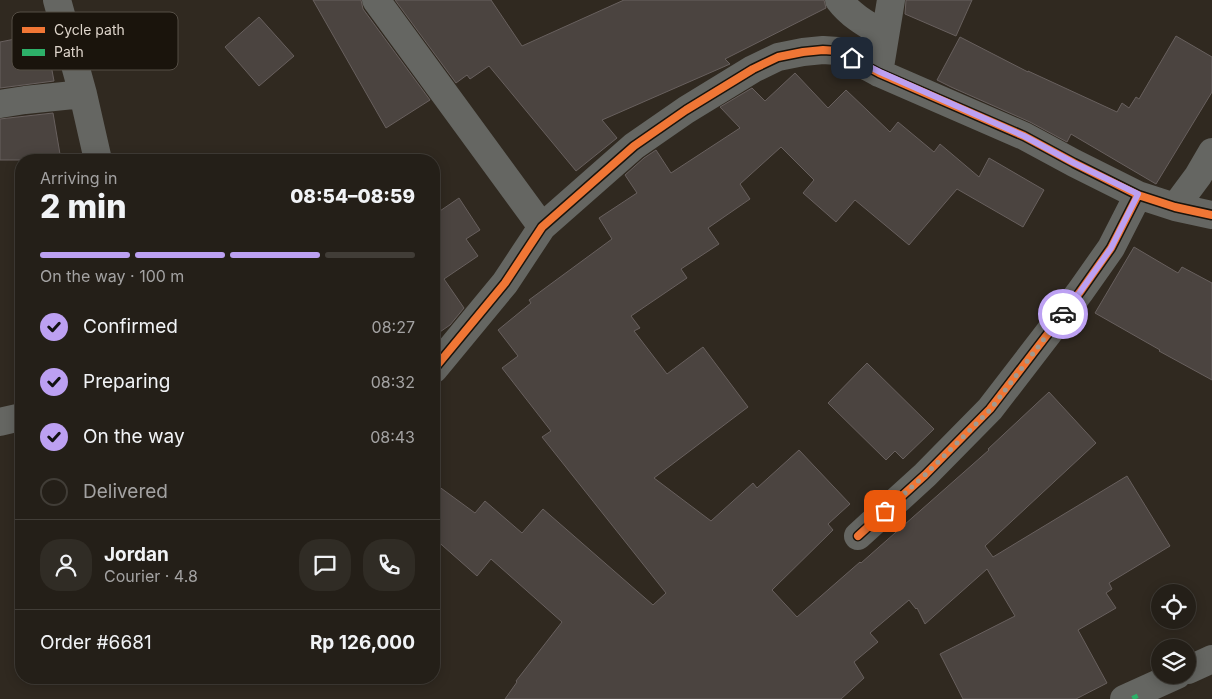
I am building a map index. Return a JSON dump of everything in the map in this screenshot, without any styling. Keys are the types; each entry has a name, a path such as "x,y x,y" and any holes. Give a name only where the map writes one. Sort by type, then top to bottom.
{"street":[{"path":"376,0 542,227"},
{"path":"839,0 858,19 885,35"},
{"path":"880,72 891,0"},
{"path":"440,362 505,283 542,227 634,146 686,110 753,69 778,57 802,52 838,51 880,72 1024,136 1138,194 1175,207 1212,215"},
{"path":"76,70 97,154"},
{"path":"0,104 83,94"},
{"path":"1175,207 1198,176 1212,152"},
{"path":"858,536 925,475 990,410 1111,248 1138,194"},
{"path":"0,422 15,418"},
{"path":"1196,666 1212,659"},
{"path":"1131,698 1159,684"}],"building":[{"path":"313,0 361,0 363,9 430,100 386,128"},
{"path":"395,0 491,0 522,46 624,0 824,0 826,8 725,59 730,64 602,120 617,138 576,171 489,66 470,79 467,75 456,83"},
{"path":"906,0 972,0 956,36 905,14"},
{"path":"259,17 294,56 259,86 225,47"},
{"path":"1176,36 1212,57 1212,92 1156,184 1071,134 1067,142 1030,122 937,80 960,37 1028,72 1117,112 1122,103 1129,108 1136,97 1139,99"},
{"path":"12,40 12,70 52,70 54,81 0,88 0,42"},
{"path":"795,73 828,108 846,90 890,132 898,122 934,152 940,144 979,177 989,158 1044,190 1023,227 957,189 909,245 855,200 836,222 803,193 814,180 781,147 740,184 750,199 708,228 719,244 681,269 687,278 631,316 640,328 634,331 667,374 703,347 748,407 654,478 711,521 753,483 757,488 799,450 850,504 828,524 833,530 772,590 797,617 989,450 1049,392 1096,443 985,546 993,557 1127,476 1170,546 1109,583 1112,589 1106,593 1116,608 1078,630 1107,683 1076,699 963,699 940,654 1015,616 987,569 925,624 917,608 909,600 870,633 878,642 854,662 864,678 841,699 505,699 516,681 562,622 491,559 477,576 440,543 440,487 475,513 485,501 522,533 543,509 653,605 666,593 542,437 551,431 502,368 518,356 498,330 531,303 529,300 612,239 599,218 637,193 625,175 644,158 656,150 671,173 740,128 720,107 752,88 765,101"},
{"path":"53,113 60,154 15,154 15,160 0,160 0,119"},
{"path":"459,198 480,230 466,239 478,256 444,279 464,308 450,325 440,332 440,211"},
{"path":"1134,247 1178,273 1182,267 1212,283 1212,380 1095,313"},
{"path":"867,363 934,429 903,459 895,451 886,460 828,403"}],"marked path":[{"path":"1134,695 1136,699"}],"cycle path":[{"path":"440,362 505,283 542,227 634,146 686,110 753,69 778,57 803,52 838,51 879,73 1024,136 1138,195 1175,207 1212,215"},
{"path":"858,536 925,475 990,409 1080,292 1111,248 1138,195"}],"way so far":[{"path":"885,511 925,475 990,410 1063,314"}],"route":[{"path":"852,58 1024,136 1138,194 1111,248 1063,314"}]}
